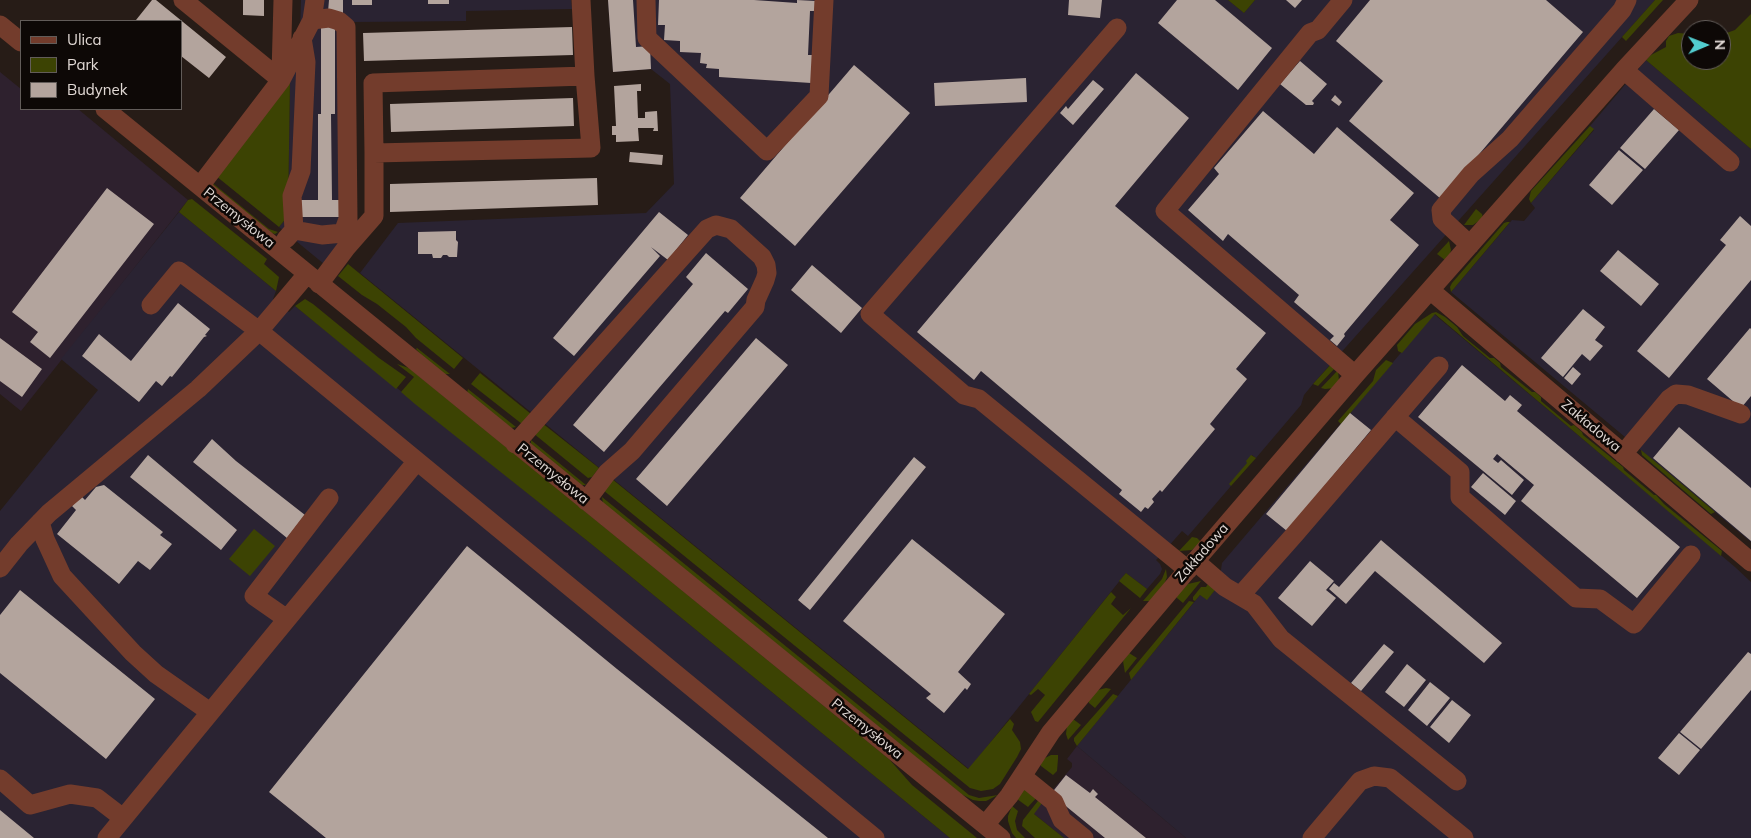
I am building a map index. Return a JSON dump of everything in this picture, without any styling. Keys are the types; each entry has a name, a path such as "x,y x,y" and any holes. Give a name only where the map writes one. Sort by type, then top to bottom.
{"street":[{"path":"183,0 281,80"},
{"path":"281,80 283,0"},
{"path":"200,186 281,80 312,20 315,0"},
{"path":"374,153 591,148 580,0"},
{"path":"646,0 647,38 766,152 819,96 824,0"},
{"path":"1343,0 1318,30 1310,33 1164,211 1354,375"},
{"path":"1470,245 1442,219 1441,210 1471,174 1510,139 1622,10 1627,0"},
{"name":"Zakładowa","path":"985,825 1009,796 1051,732 1191,565 1354,375 1624,70 1689,0"},
{"path":"294,230 322,236 342,233 348,219 346,27 339,21 329,18 312,20"},
{"path":"0,25 20,41"},
{"path":"1117,28 870,314 964,395 979,399 1191,565 1254,604 1281,639 1457,781"},
{"path":"278,250 294,230 292,196 300,172 306,62 302,38"},
{"path":"1624,70 1730,162"},
{"path":"0,568 18,544 40,522 198,389 346,248 374,216 373,82 585,76"},
{"name":"Przemysłowa","path":"106,110 1002,838"},
{"path":"515,444 706,229 716,225 731,229 762,257 766,265 767,273 755,307 632,451 607,473 586,501"},
{"path":"151,304 180,271 259,331 875,838"},
{"name":"Zakładowa","path":"1430,290 1751,562"},
{"path":"1240,596 1396,418 1439,366"},
{"path":"1623,454 1668,399 1676,394 1688,395 1741,414"},
{"path":"1396,418 1460,472 1460,497 1576,598 1600,599 1634,624 1690,555"},
{"path":"106,838 417,462"},
{"path":"287,619 254,596 329,498"},
{"path":"40,522 44,539 62,576 132,653 156,674 210,712"},
{"path":"1022,776 1054,802 1062,820 1084,838"},
{"path":"1312,838 1360,780 1374,776 1390,778 1464,838"},
{"path":"0,779 30,805 70,794 97,798 122,818"}],"shaded area":[{"path":"301,0 571,0 572,9 466,11 466,21 354,22 355,214 359,222 324,264 279,227 288,216 290,82 300,37"},
{"path":"608,0 1228,0 1244,13 1255,0 1655,0 1313,384 1304,395 1301,405 1256,458 1252,455 1248,463 1230,484 1231,486 1188,536 1182,531 1156,560 1162,569 1147,589 1126,573 969,769 360,273 398,223 646,213 674,184 670,84 651,69 613,72"},
{"path":"1646,60 1751,149 1751,542 1451,292 1512,220 1524,221 1535,208 1531,203 1594,130 1590,126"},
{"path":"0,72 20,88 20,110 79,110 188,200 21,411 0,394"},
{"path":"179,212 276,291 273,299 289,312 295,306 590,543 950,838 0,838 0,511 98,390 61,359"},
{"path":"1434,314 1751,582 1751,838 1186,838 1077,746 1200,595 1207,599 1215,590 1209,585 1221,570 1222,563"},
{"path":"1077,746 1186,838 1064,838 1033,813 1072,767 1072,763 1067,759"}],"green space":[{"path":"1228,0 1255,0 1244,13"},
{"path":"1655,0 1663,0 1626,41 1622,37"},
{"path":"1751,14 1751,149 1646,60 1666,47 1666,41 1669,36 1681,33 1681,70 1731,70 1731,31 1735,30"},
{"path":"290,82 288,216 279,227 216,176"},
{"path":"1590,126 1594,129 1531,203 1529,199 1531,191"},
{"path":"210,181 269,229 278,232 275,234 268,232 210,187"},
{"path":"192,199 267,259 264,264 279,277 276,291 179,212 188,200"},
{"path":"1476,209 1482,214 1483,218 1473,225 1464,225"},
{"path":"1510,222 1451,292 1450,287 1452,283 1504,223"},
{"path":"1449,241 1451,250 1445,260 1437,254"},
{"path":"348,264 463,358 454,369 416,338 406,327 338,276"},
{"path":"305,299 406,377 396,389 295,306"},
{"path":"1436,312 1457,327 1463,336 1490,358 1494,358 1500,363 1501,367 1541,397 1541,401 1571,426 1574,425 1583,435 1623,467 1624,470 1722,551 1721,556 1435,314 1402,353 1398,351 1397,345 1415,324"},
{"path":"417,348 450,374 443,374 425,359"},
{"path":"1386,360 1393,363 1341,424 1338,421 1373,381 1376,370"},
{"path":"1333,362 1336,367 1318,386 1313,384"},
{"path":"397,364 409,368 889,759 912,785 977,838 950,838 590,543 415,404 401,392 414,377"},
{"path":"1338,370 1339,381 1335,388 1321,388"},
{"path":"480,373 531,414 522,424 471,384"},
{"path":"468,389 516,427 511,428 467,393"},
{"path":"542,423 599,468 592,477 588,478 533,433"},
{"path":"531,440 586,485 580,485 531,445"},
{"path":"1641,450 1715,512 1711,514 1642,455"},
{"path":"1251,455 1256,458 1231,486 1229,484 1247,463 1246,461"},
{"path":"612,479 968,769 1010,719 1014,724 1012,730 1020,742 1021,749 1000,784 993,789 981,791 970,788 603,490"},
{"path":"602,497 969,795 979,798 998,795 986,801 979,801 961,794 603,503"},
{"path":"254,529 275,546 250,576 229,559"},
{"path":"1192,537 1197,538 1201,542 1192,550 1179,551"},
{"path":"1166,569 1167,577 1164,585 1150,601 1143,601 1162,579"},
{"path":"1126,573 1147,589 1140,598 1119,581"},
{"path":"1201,581 1183,603 1177,598 1176,596 1188,584"},
{"path":"1208,584 1215,590 1207,600 1200,595 1195,601 1193,600 1193,597 1201,587 1206,587"},
{"path":"1111,592 1116,597 1111,604 1123,615 1131,608 1038,722 1035,721 1031,712 1045,695 1038,689 1031,695 1029,694"},
{"path":"1189,601 1194,602 1131,680 1129,673"},
{"path":"1129,653 1137,658 1125,673 1123,661"},
{"path":"1111,689 1095,708 1089,703 1088,699 1098,690"},
{"path":"1113,694 1118,696 1077,746 1074,738"},
{"path":"1073,719 1081,725 1068,740 1066,734 1067,725"},
{"path":"1051,755 1058,755 1057,771 1053,775 1041,766 1040,762"},
{"path":"1024,787 1039,795 1028,807 1017,799"},
{"path":"1041,797 1045,799 1034,814 1064,838 1035,838 1022,826 1023,820"},
{"path":"1012,806 1018,811 1015,821 1017,830 1025,838 1016,838 1012,833 1008,816"}],"building":[{"path":"152,0 156,0 181,20 136,20"},
{"path":"243,0 264,0 264,16 243,15"},
{"path":"329,0 343,0 343,13 328,12"},
{"path":"352,0 372,0 372,5 352,5"},
{"path":"428,0 449,0 449,4 428,4"},
{"path":"608,0 633,0 636,47 650,46 651,69 613,72"},
{"path":"659,0 754,0 797,3 797,0 816,1 815,11 810,11 808,55 813,55 811,83 719,77 719,69 706,68 707,64 700,63 701,53 680,52 680,41 664,40 665,25 658,25"},
{"path":"1069,0 1102,0 1100,18 1068,15"},
{"path":"1177,0 1215,0 1272,48 1238,90 1158,23"},
{"path":"1286,0 1302,0 1295,8"},
{"path":"1370,0 1546,0 1583,32 1441,199 1349,121 1383,81 1336,41"},
{"path":"182,21 226,57 209,78 182,57"},
{"path":"321,27 335,27 335,114 331,114 332,200 339,200 339,217 299,217 299,200 318,200 318,114 321,114"},
{"path":"572,27 573,55 364,61 363,33"},
{"path":"1300,61 1327,84 1312,101 1313,105 1306,105 1280,84"},
{"path":"854,65 910,113 795,246 740,198"},
{"path":"1136,73 1189,118 1115,206 1266,333 1236,369 1247,379 1210,424 1215,429 1162,492 1160,490 1152,499 1154,502 1148,509 1145,507 1141,512 1119,494 1122,490 981,371 974,380 917,332"},
{"path":"1026,78 1027,102 935,106 934,83"},
{"path":"1093,80 1104,89 1073,125 1060,113 1066,106 1068,109"},
{"path":"641,84 641,91 637,91 638,118 645,118 645,112 657,111 658,131 653,131 654,128 638,128 639,141 616,142 616,135 612,135 612,126 616,126 614,86"},
{"path":"1335,95 1342,102 1339,106 1331,100"},
{"path":"573,98 574,126 391,132 390,104"},
{"path":"1654,109 1679,130 1645,169 1620,148"},
{"path":"1263,111 1314,154 1337,127 1414,193 1390,220 1419,245 1344,334 1345,336 1337,346 1330,340 1334,336 1294,302 1299,295 1228,234 1223,241 1188,210 1219,174 1214,168"},
{"path":"1619,150 1643,170 1612,205 1589,185"},
{"path":"630,152 663,155 662,165 629,162"},
{"path":"597,178 598,205 390,212 390,184"},
{"path":"107,188 154,224 50,358 30,342 38,332 12,312"},
{"path":"659,212 688,235 668,260 651,247 660,256 574,356 553,338"},
{"path":"1740,216 1751,226 1751,280 1669,378 1637,351 1726,245 1720,240"},
{"path":"456,231 456,240 458,242 457,257 443,255 441,258 433,258 432,254 418,254 418,232"},
{"path":"1618,250 1659,284 1641,306 1600,271"},
{"path":"706,253 748,289 728,313 725,311 604,452 573,425 693,284 686,277"},
{"path":"812,265 862,308 841,333 791,290"},
{"path":"178,303 210,329 205,335 207,336 204,337 172,377 170,376 162,386 156,381 139,402 82,356 99,334 131,361"},
{"path":"1583,309 1605,327 1595,340 1603,346 1590,361 1582,354 1563,377 1541,358"},
{"path":"1750,328 1751,396 1741,408 1707,379"},
{"path":"0,338 42,369 22,397 0,381"},
{"path":"756,338 788,365 667,506 636,479"},
{"path":"1462,365 1505,401 1510,395 1522,405 1517,411 1680,547 1637,598 1521,501 1534,485 1497,454 1493,459 1498,463 1501,460 1524,480 1512,495 1418,417"},
{"path":"1573,367 1581,374 1572,385 1564,378"},
{"path":"1350,413 1371,430 1287,531 1266,514"},
{"path":"1679,427 1751,488 1751,541 1653,458"},
{"path":"212,439 236,461 305,515 287,538 193,462"},
{"path":"148,455 237,530 221,550 130,477"},
{"path":"914,457 926,467 810,610 798,600"},
{"path":"1483,473 1516,501 1505,515 1471,487"},
{"path":"104,485 163,532 160,535 172,544 150,570 138,561 119,584 57,534 76,510 72,506 81,496 85,500 96,487"},
{"path":"912,539 1005,614 958,672 971,684 967,690 965,688 944,713 926,698 931,694 843,621"},
{"path":"1381,540 1502,643 1484,663 1375,571 1346,604 1329,589 1334,583 1339,587"},
{"path":"467,546 828,838 326,838 269,792"},
{"path":"1310,561 1334,581 1326,590 1336,598 1312,626 1278,598"},
{"path":"20,590 155,699 106,759 0,673 0,615"},
{"path":"1384,644 1394,652 1361,691 1351,683"},
{"path":"1748,652 1751,654 1751,690 1701,749 1680,732"},
{"path":"1407,664 1426,680 1404,707 1385,692"},
{"path":"1430,682 1450,698 1427,726 1408,710"},
{"path":"1452,700 1471,715 1449,743 1430,727"},
{"path":"1679,733 1700,750 1679,775 1658,758"},
{"path":"1066,775 1090,793 1093,789 1098,794 1095,797 1146,838 1105,838 1051,794"},
{"path":"0,810 34,838 0,838"}]}
